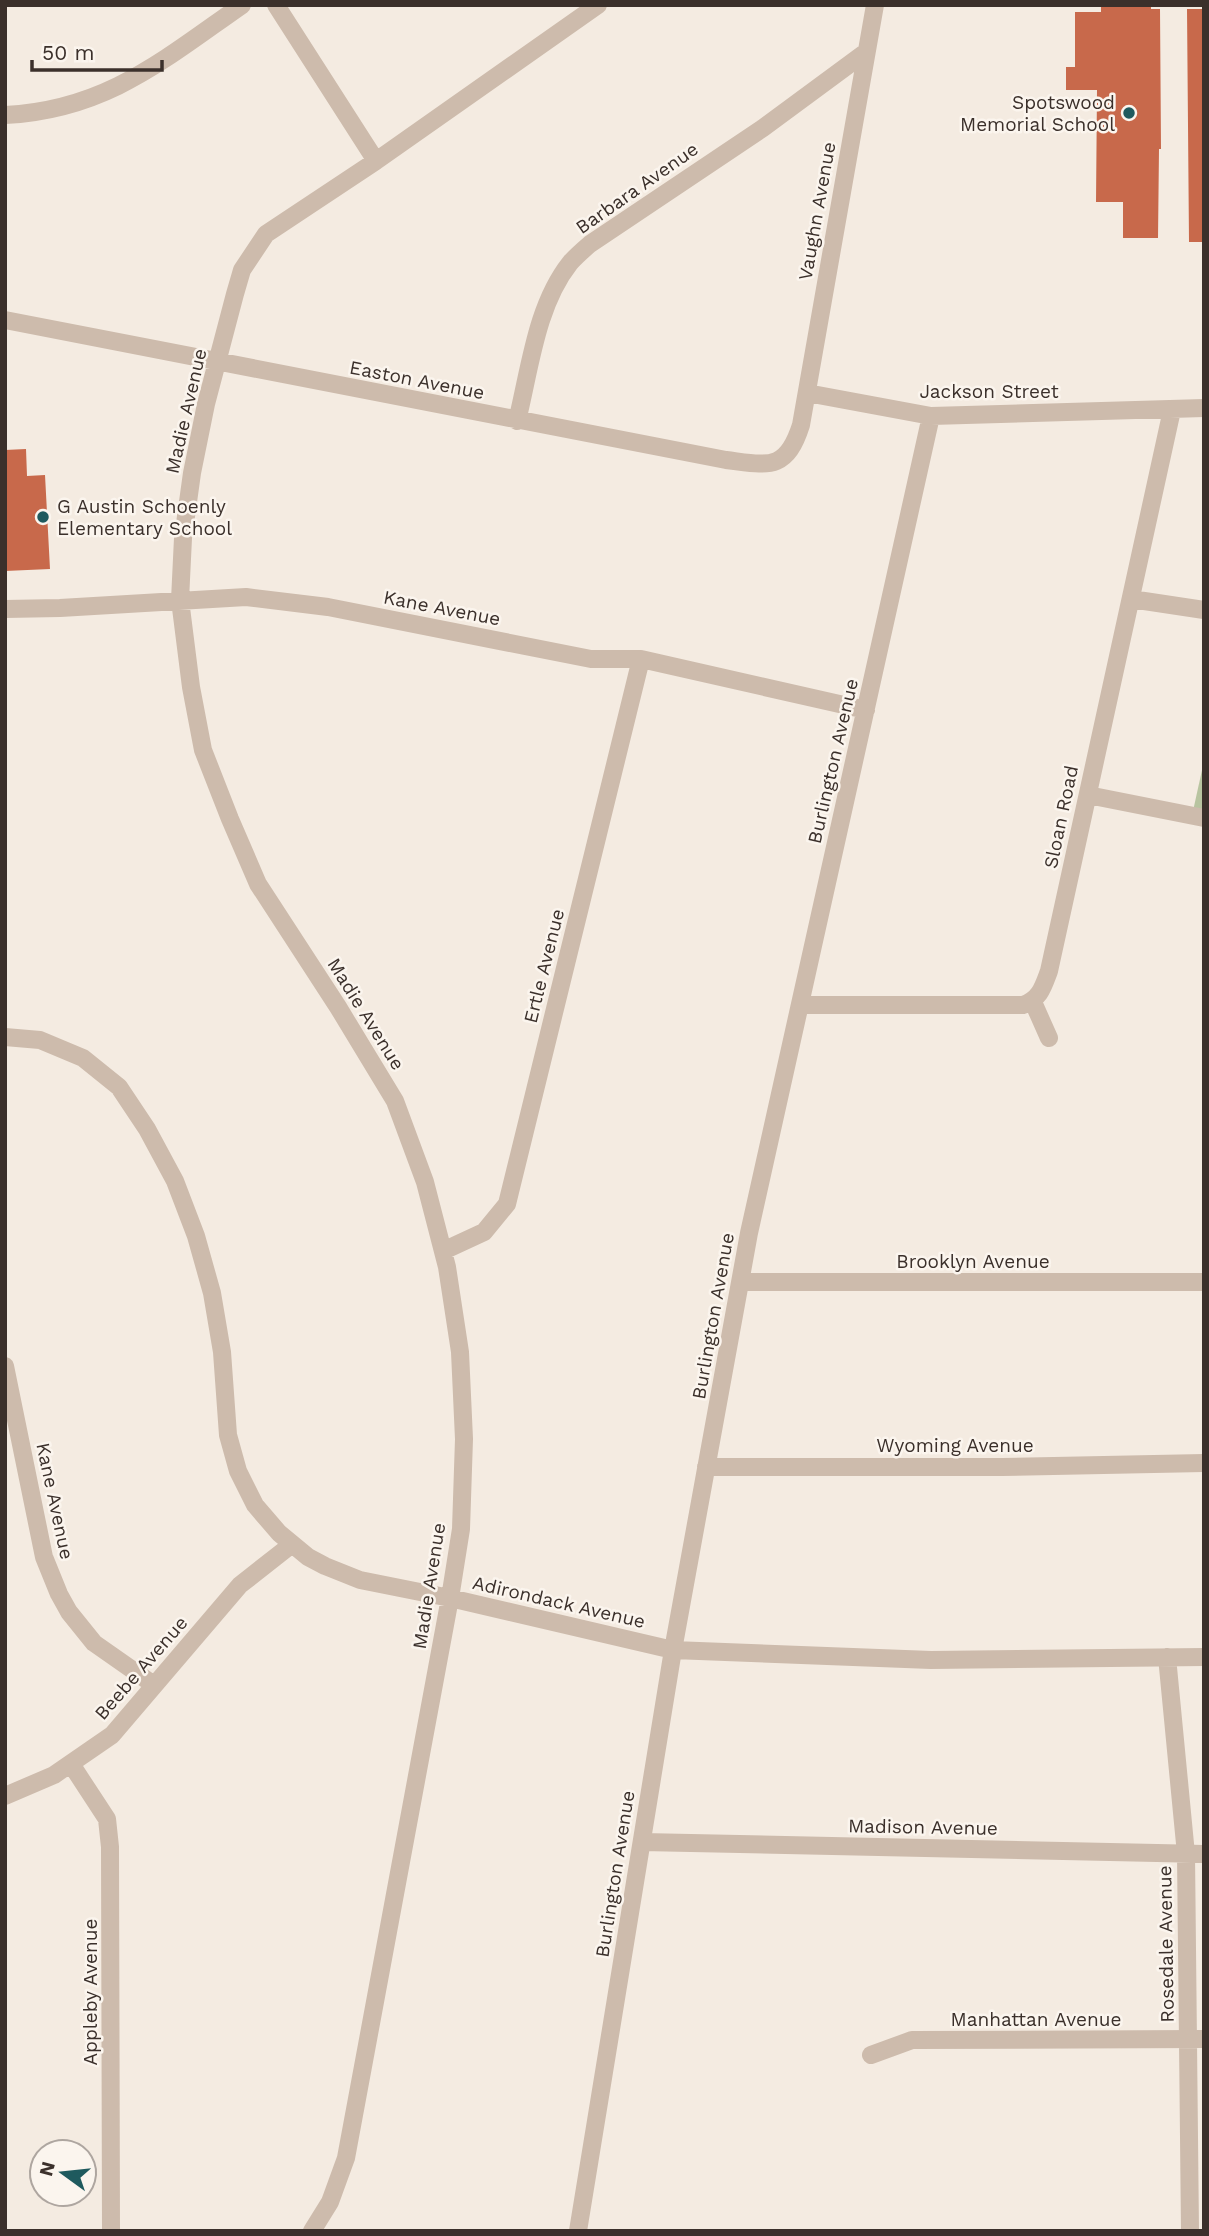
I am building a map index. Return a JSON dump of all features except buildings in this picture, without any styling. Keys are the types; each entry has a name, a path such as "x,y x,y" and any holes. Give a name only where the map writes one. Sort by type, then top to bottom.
{"street":[{"path":"5,115 51,110 108,92 136,78 242,5"},
{"path":"276,5 376,161"},
{"name":"Madie Avenue","path":"313,2231 330,2202 346,2158 450,1598 461,1529 464,1439 460,1352 443,1251 425,1182 395,1101 258,884 203,750 191,687 180,600 183,538 205,404 242,270 266,234 376,161 598,5"},
{"name":"Vaughn Avenue","path":"801,425 875,5"},
{"name":"Barbara Avenue","path":"517,421 542,319 554,290 570,263 590,244 763,128 866,52"},
{"name":"Easton Avenue","path":"5,320 517,421 761,464 773,463 791,451 801,425"},
{"name":"Jackson Street","path":"807,393 931,416 1204,408"},
{"name":"Sloan Road","path":"1033,1002 1041,992 1049,971 1172,410"},
{"name":"Burlington Avenue","path":"579,2231 673,1650 749,1233 931,416"},
{"name":"Kane Avenue","path":"5,609 246,597 328,607 591,659 641,659 866,710"},
{"path":"1131,599 1204,610"},
{"name":"Ertle Avenue","path":"443,1251 484,1232 506,1205 641,659"},
{"path":"1088,795 1204,818"},
{"path":"800,1005 1023,1005 1033,1002 1049,1038"},
{"name":"Adirondack Avenue","path":"5,1037 40,1040 83,1058 119,1087 147,1129 179,1192 196,1236 212,1293 222,1352 228,1435 238,1471 255,1504 291,1545 308,1557 342,1574 673,1650 930,1660 1204,1657"},
{"name":"Brooklyn Avenue","path":"742,1282 1204,1282"},
{"name":"Kane Avenue","path":"5,1366 44,1557 59,1594 69,1612 94,1643 154,1685"},
{"name":"Wyoming Avenue","path":"706,1467 1002,1467 1204,1463"},
{"name":"Beebe Avenue","path":"5,1796 54,1775 112,1735 240,1585 291,1545"},
{"name":"Rosedale Avenue","path":"1167,1657 1195,1854 1196,2039 1190,2231"},
{"name":"Appleby Avenue","path":"71,1764 107,1819 110,1847 111,2231"},
{"name":"Madison Avenue","path":"642,1842 1195,1854"},
{"name":"Manhattan Avenue","path":"871,2055 912,2040 1196,2039"}],"green space":[{"path":"1204,761 1204,813 1193,811"}],"place":[{"name":"Spotswood Memorial School","path":"1129,113"},
{"name":"G Austin Schoenly Elementary School","path":"43,517"}]}
